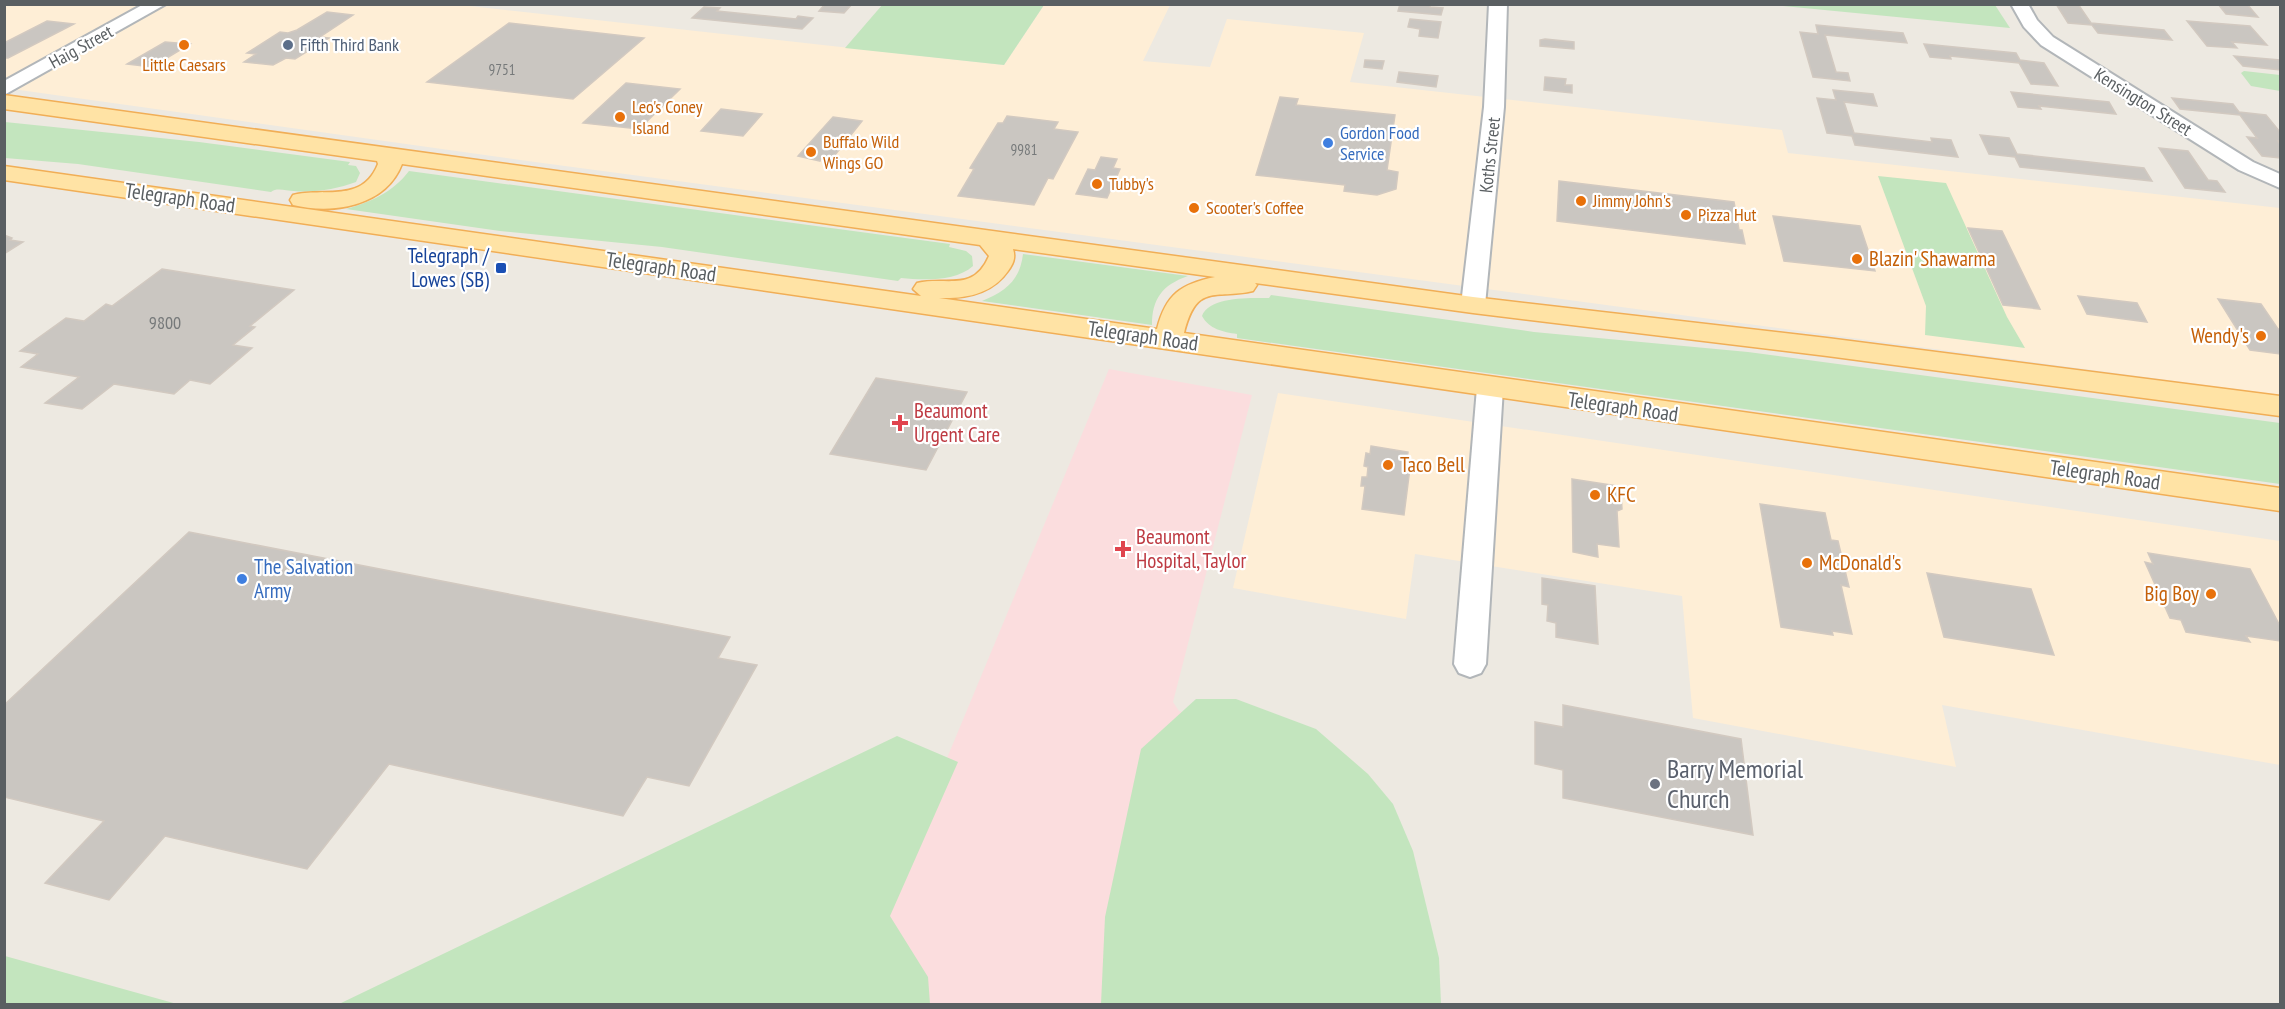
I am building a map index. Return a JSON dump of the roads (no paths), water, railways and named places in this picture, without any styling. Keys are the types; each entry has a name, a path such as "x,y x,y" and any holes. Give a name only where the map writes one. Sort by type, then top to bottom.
{"main road":[{"path":"4,102 1473,305 2280,406"},
{"path":"4,117 100,128 164,123"},
{"path":"4,166 74,169 326,202 356,195 380,182 390,167 390,160 386,154"},
{"name":"Telegraph Road","path":"4,173 2280,500"},
{"path":"574,255 634,252 672,255 943,291 968,290 993,274 1002,256 1000,249 990,240"},
{"path":"1168,340 1179,306 1187,297 1212,286 1239,285 1589,332 1635,336 1699,332"}],"street":[{"name":"Haig Street","path":"4,89 158,4"},
{"name":"Koths Street","path":"1473,305 1494,107 1498,4"},
{"name":"Kensington Street","path":"2019,4 2038,33 2058,49 2246,166 2280,182"},
{"path":"1470,664 1490,388"}],"place":[{"name":"Little Caesars","path":"184,45"},
{"name":"Fifth Third Bank","path":"288,45"},
{"name":"Leo's Coney Island","path":"620,117"},
{"name":"Gordon Food Service","path":"1328,143"},
{"name":"Buffalo Wild Wings GO","path":"811,152"},
{"name":"Tubby's","path":"1097,184"},
{"name":"Jimmy John's","path":"1581,201"},
{"name":"Scooter's Coffee","path":"1194,208"},
{"name":"Pizza Hut","path":"1686,215"},
{"name":"Blazin' Shawarma","path":"1857,259"},
{"name":"Telegraph / Lowes (SB)","path":"501,268"},
{"name":"Wendy's","path":"2261,336"},
{"name":"Beaumont Urgent Care","path":"900,423"},
{"name":"Taco Bell","path":"1388,465"},
{"name":"KFC","path":"1595,495"},
{"name":"Beaumont Hospital, Taylor","path":"1123,549"},
{"name":"McDonald's","path":"1807,563"},
{"name":"The Salvation Army","path":"242,579"},
{"name":"Big Boy","path":"2211,594"},
{"name":"Barry Memorial Church","path":"1655,784"}]}
